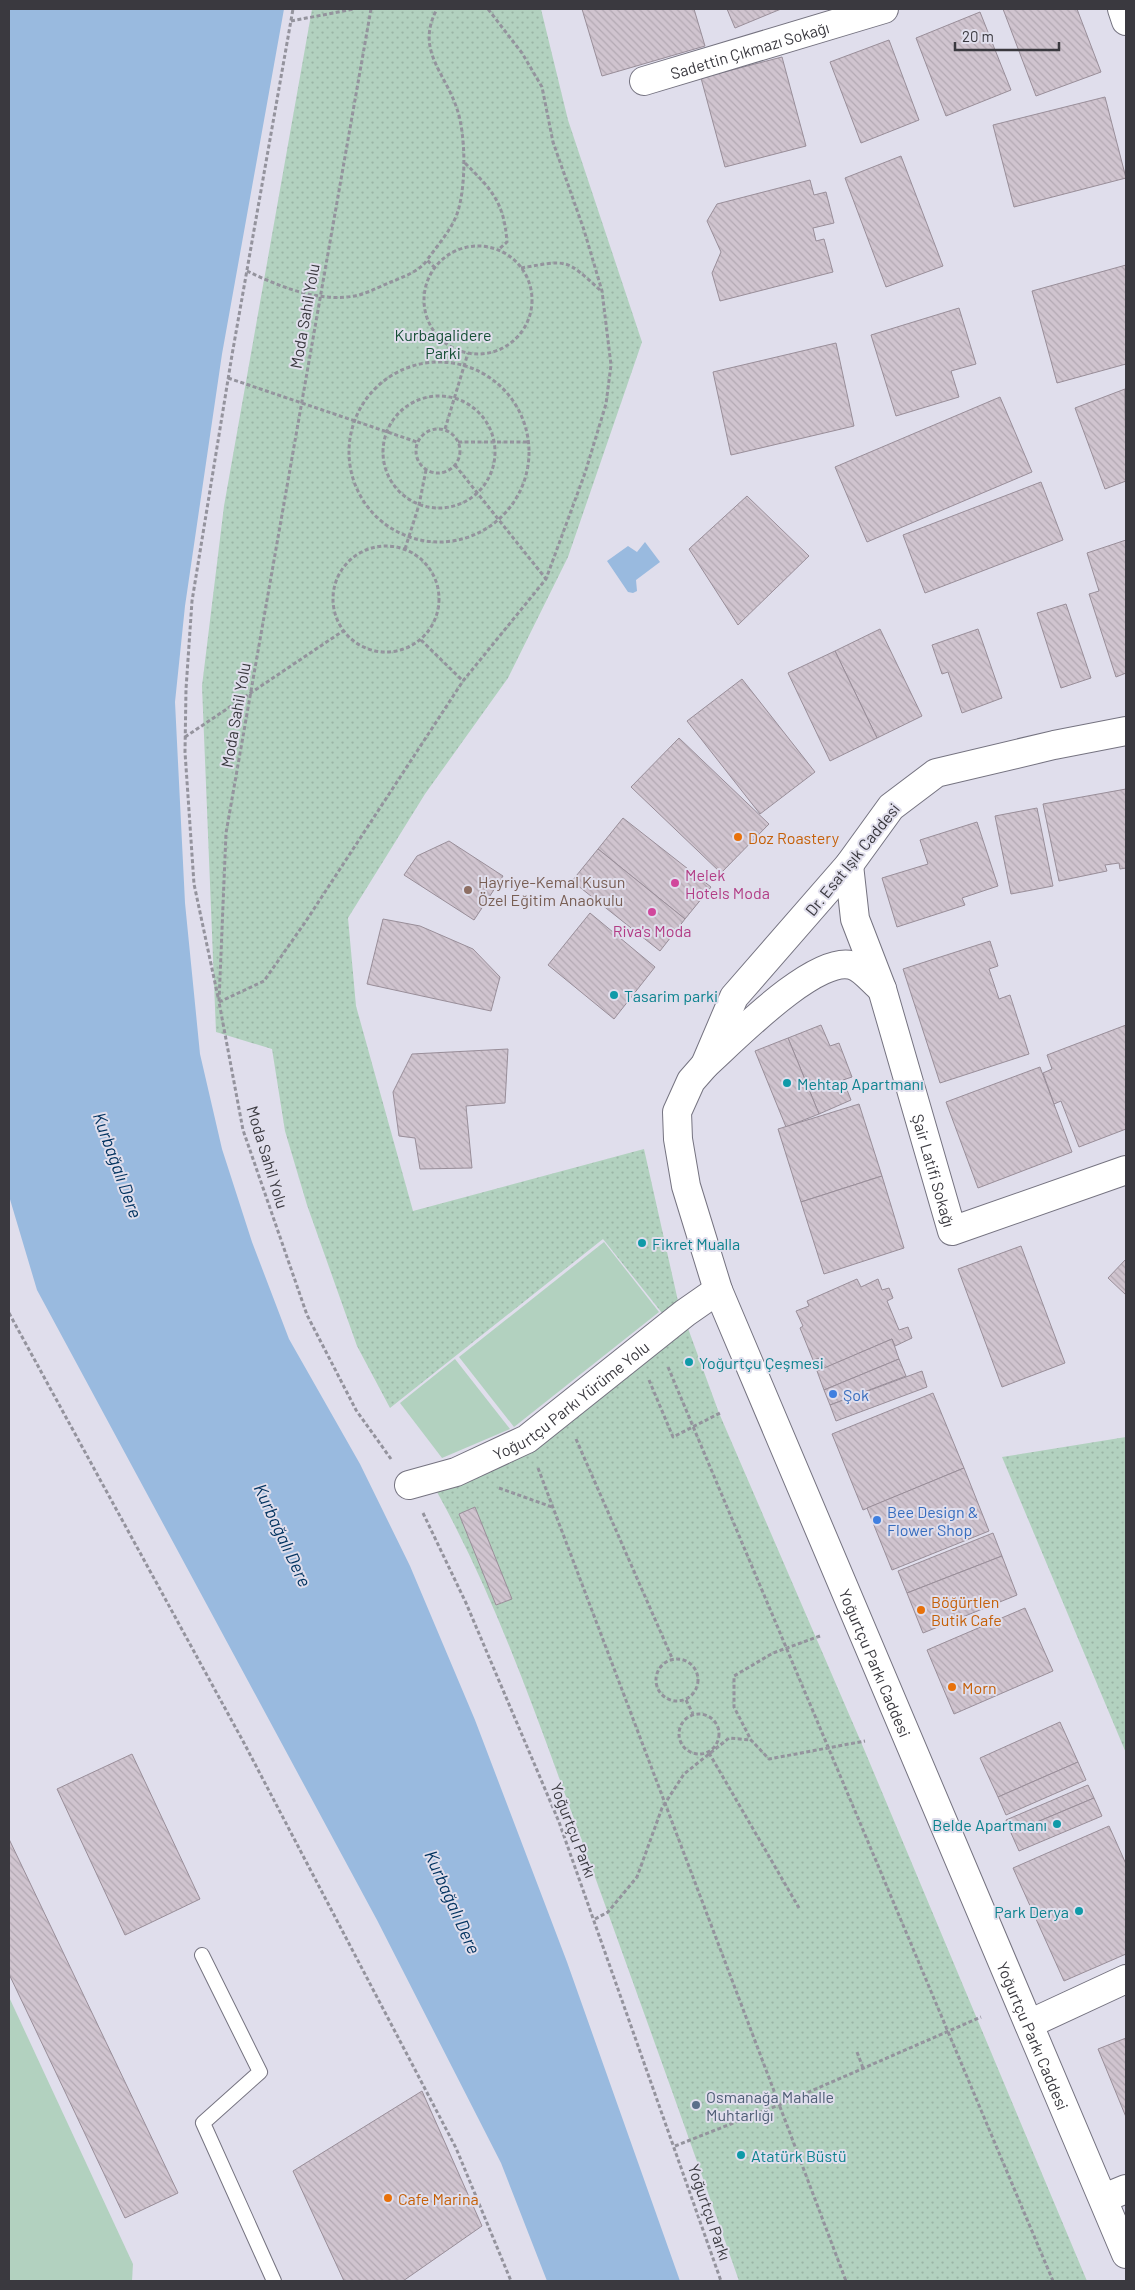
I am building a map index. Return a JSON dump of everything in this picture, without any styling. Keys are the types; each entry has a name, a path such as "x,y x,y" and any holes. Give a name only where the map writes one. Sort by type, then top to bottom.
{"street":[{"name":"Sadettin Çıkmazı Sokağı","path":"644,81 884,9"},
{"path":"1122,9 1126,21"},
{"name":"Dr. Esat Işık Caddesi","path":"704,1065 734,997 849,865 891,807 936,773 1054,744 1126,731"},
{"name":"Şair Latifi Sokağı","path":"849,865 855,919 882,988 952,1231 1126,1170"},
{"path":"704,1065 788,991 809,976 827,968 841,964 854,965 882,988"},
{"name":"Yoğurtçu Parkı Caddesi","path":"704,1065 691,1081 677,1112 678,1139 686,1186 718,1290 1028,2024 1115,2194 1126,2254"},
{"name":"Yoğurtçu Parkı Yürüme Yolu","path":"409,1485 456,1472 527,1439 686,1313 718,1290"},
{"path":"1028,2024 1126,1979"}],"lane":[{"path":"202,1955 260,2072 203,2123 274,2281"}],"path":[{"path":"293,9 228,378 192,601 185,737 194,884 219,1002 264,981 463,681 546,579 585,473 606,404 611,365 602,292 584,230 553,142 542,87 522,53 488,9"},
{"path":"291,21 354,9"},
{"name":"Moda Sahil Yolu","path":"356,1410 307,1315 243,1130 219,1002 226,833 371,9"},
{"path":"247,272 285,289 321,296 358,295 402,278 424,266 458,212 465,163 457,109 431,57 430,22 437,9"},
{"path":"465,163 493,191 506,221 507,242 498,250"},
{"path":"475,246 498,250 522,268 531,288 532,300 528,321 523,331 506,346 486,354 468,353 443,342 429,323 424,300 429,277 435,268 448,256 464,248 475,246"},
{"path":"427,260 435,268"},
{"path":"522,268 557,262 573,266 602,292"},
{"path":"444,429 468,353"},
{"path":"431,362 464,365 484,374 507,394 520,413 528,442 527,470 521,488 499,518 479,532 457,540 433,541 410,537 381,521 370,510 356,489 349,457 349,441 354,421 373,390 400,371 431,362"},
{"path":"228,378 417,442"},
{"path":"430,397 454,398 466,403 477,411 490,429 494,442 492,470 478,492 455,506 437,508 419,505 401,493 388,476 383,454 386,433 398,414 416,401 430,397"},
{"path":"431,429 444,429 450,432 458,442 460,454 455,464 445,472 426,470 417,460 417,442 425,432 431,429"},
{"path":"458,442 528,442"},
{"path":"455,464 546,579"},
{"path":"406,549 419,505 426,470"},
{"path":"389,546 406,549 424,561 434,574 439,588 436,618 429,631 421,640 398,652 382,652 360,646 343,631 334,614 333,596 336,580 344,566 357,555 372,547 389,546"},
{"path":"185,737 343,631"},
{"path":"421,640 463,681"},
{"path":"9,1313 244,1744 447,2130 511,2281"},
{"path":"646,1345 693,1427 1053,2281"},
{"path":"646,1345 673,1437 722,1412"},
{"name":"Yoğurtçu Parkı","path":"356,1410 409,1485 466,1603 559,1822 595,1919 721,2281"},
{"path":"563,1411 672,1658"},
{"path":"527,1439 846,2281"},
{"path":"456,1472 552,1507"},
{"path":"820,1636 772,1653 734,1676 734,1707 751,1740 769,1759 865,1742"},
{"path":"672,1658 685,1659 698,1671 698,1688 686,1700 669,1700 656,1689 656,1672 672,1658"},
{"path":"686,1700 693,1714"},
{"path":"693,1714 706,1715 718,1726 718,1742 709,1753 691,1754 679,1743 679,1727 693,1714"},
{"path":"595,1919 608,1912 637,1877 665,1804 684,1774 730,1738 751,1740"},
{"path":"709,1753 799,1908"},
{"path":"674,2146 779,2105 981,2017"},
{"path":"857,2052 864,2068"}],"green space":[{"name":"Kurbagalidere Parki","path":"312,9 541,9 568,120 642,342 568,557 508,678 425,794 348,918 356,1006 413,1211 644,1149 678,1301 719,1413 861,1742 1087,2281 739,2281 642,2006 512,1652 472,1560 425,1471 516,1430 662,1313 603,1239 390,1408 357,1346 307,1205 285,1131 272,1049 216,1032 202,686 224,506"},
{"path":"604,1242 659,1312 514,1427 459,1357"},
{"path":"455,1359 510,1429 442,1458 400,1403"},
{"path":"1126,1437 1126,1753 1002,1457"},
{"path":"9,1997 133,2264 132,2281 9,2281"}],"water":[{"name":"Kurbağalı Dere","path":"9,9 284,9 222,354 185,606 175,702 185,903 200,1054 222,1149 252,1242 289,1339 360,1464 410,1566 475,1720 567,1962 680,2281 547,2281 501,2163 377,1920 37,1290 9,1196"},
{"path":"645,542 660,562 636,580 637,591 633,593 628,592 607,561 628,546 637,552"}],"building":[{"path":"582,9 694,9 705,46 602,76"},
{"path":"727,9 781,9 735,28"},
{"path":"1003,9 1077,9 1101,72 1036,96"},
{"path":"980,12 1011,90 946,116 916,38"},
{"path":"889,40 919,120 861,143 830,62"},
{"path":"782,57 806,146 725,167 701,78"},
{"path":"1105,97 1126,178 1014,207 993,125"},
{"path":"901,156 943,266 886,287 845,178"},
{"path":"810,180 814,195 826,192 834,223 813,228 816,241 824,239 833,272 720,301 712,273 721,252 707,221 717,204"},
{"path":"1126,265 1126,364 1057,383 1032,291"},
{"path":"959,308 976,364 951,371 959,397 896,416 871,335"},
{"path":"836,343 854,426 731,455 713,372"},
{"path":"1125,389 1126,481 1105,489 1075,408"},
{"path":"1000,397 1032,472 867,542 835,467"},
{"path":"1041,482 1063,540 925,593 903,535"},
{"path":"747,496 809,556 738,625 689,549"},
{"path":"1126,540 1126,673 1116,677 1089,594 1099,591 1087,553"},
{"path":"1066,604 1091,678 1061,688 1037,613"},
{"path":"880,629 922,716 877,738 835,651"},
{"path":"978,629 1002,698 962,713 948,672 942,674 932,645"},
{"path":"835,651 877,738 830,761 788,673"},
{"path":"742,679 815,772 760,814 687,721"},
{"path":"679,738 769,824 721,873 631,787"},
{"path":"1126,789 1126,868 1120,869 1119,863 1105,865 1107,871 1059,881 1043,804"},
{"path":"1037,808 1053,886 1011,894 995,816"},
{"path":"623,818 711,887 685,919 598,849"},
{"path":"977,822 998,886 962,898 965,905 897,927 882,878 928,864 920,840"},
{"path":"449,841 503,876 474,920 404,875 417,856"},
{"path":"598,849 685,919 660,951 572,881"},
{"path":"590,913 655,967 614,1019 548,965"},
{"path":"383,919 420,926 473,949 500,977 491,1011 367,984"},
{"path":"990,941 998,966 989,969 999,999 1010,995 1029,1054 940,1083 903,969"},
{"path":"821,1025 830,1046 839,1043 852,1077 843,1080 851,1100 819,1114 788,1038"},
{"path":"1126,1025 1126,1129 1079,1147 1061,1101 1054,1104 1043,1073 1052,1069 1047,1055"},
{"name":"Mehtap Apartmanı","path":"788,1038 819,1114 786,1127 755,1051"},
{"path":"508,1049 505,1103 466,1106 472,1168 420,1169 415,1138 399,1136 393,1092 412,1054"},
{"path":"1040,1067 1072,1152 978,1188 946,1102"},
{"path":"859,1104 882,1176 801,1202 778,1129"},
{"path":"882,1176 904,1248 824,1274 801,1202"},
{"path":"1021,1246 1065,1363 1002,1387 958,1269"},
{"path":"1126,1259 1126,1295 1108,1278"},
{"path":"857,1279 861,1287 878,1279 882,1290 889,1288 893,1298 887,1301 899,1330 908,1327 912,1338 895,1346 892,1339 825,1368 820,1358 813,1360 800,1328 803,1326 796,1311 809,1306 807,1301"},
{"path":"892,1339 899,1359 824,1390 817,1371"},
{"path":"899,1359 906,1376 830,1405 824,1390"},
{"path":"922,1371 927,1387 836,1421 830,1405"},
{"path":"933,1393 964,1468 863,1510 832,1434"},
{"path":"964,1468 989,1531 892,1570 867,1508"},
{"path":"475,1507 512,1599 496,1605 459,1514"},
{"path":"993,1533 1002,1556 907,1593 898,1571"},
{"path":"1002,1556 1017,1595 923,1633 907,1593"},
{"path":"1025,1608 1053,1671 954,1714 927,1650"},
{"path":"1060,1722 1078,1762 998,1797 980,1758"},
{"path":"132,1754 200,1899 125,1935 57,1789"},
{"path":"1078,1762 1086,1780 1006,1815 998,1797"},
{"path":"1088,1785 1094,1798 1011,1833 1006,1820"},
{"name":"Belde Apartmanı","path":"1094,1798 1102,1816 1019,1851 1011,1833"},
{"name":"Park Derya","path":"1109,1826 1126,1864 1126,1954 1064,1981 1013,1868"},
{"path":"9,1839 178,2193 125,2218 9,1974"},
{"path":"1126,2038 1126,2117 1098,2049"},
{"name":"Cafe Marina","path":"422,2091 482,2226 403,2281 344,2281 293,2171"}],"place":[{"name":"Doz Roastery","path":"738,837"},
{"name":"Melek Hotels Moda","path":"675,883"},
{"name":"Hayriye-Kemal Kusun Özel Eğitim Anaokulu","path":"468,890"},
{"name":"Riva's Moda","path":"652,912"},
{"name":"Tasarim parki","path":"614,995"},
{"name":"Mehtap Apartmanı","path":"787,1083"},
{"name":"Fikret Mualla","path":"642,1243"},
{"name":"Yoğurtçu Çeşmesi","path":"689,1362"},
{"name":"Şok","path":"833,1394"},
{"name":"Bee Design & Flower Shop","path":"877,1520"},
{"name":"Böğürtlen Butik Cafe","path":"921,1610"},
{"name":"Morn","path":"952,1687"},
{"name":"Belde Apartmanı","path":"1057,1824"},
{"name":"Park Derya","path":"1079,1911"},
{"name":"Osmanağa Mahalle Muhtarlığı","path":"696,2105"},
{"name":"Atatürk Büstü","path":"741,2155"},
{"name":"Cafe Marina","path":"388,2198"}]}
